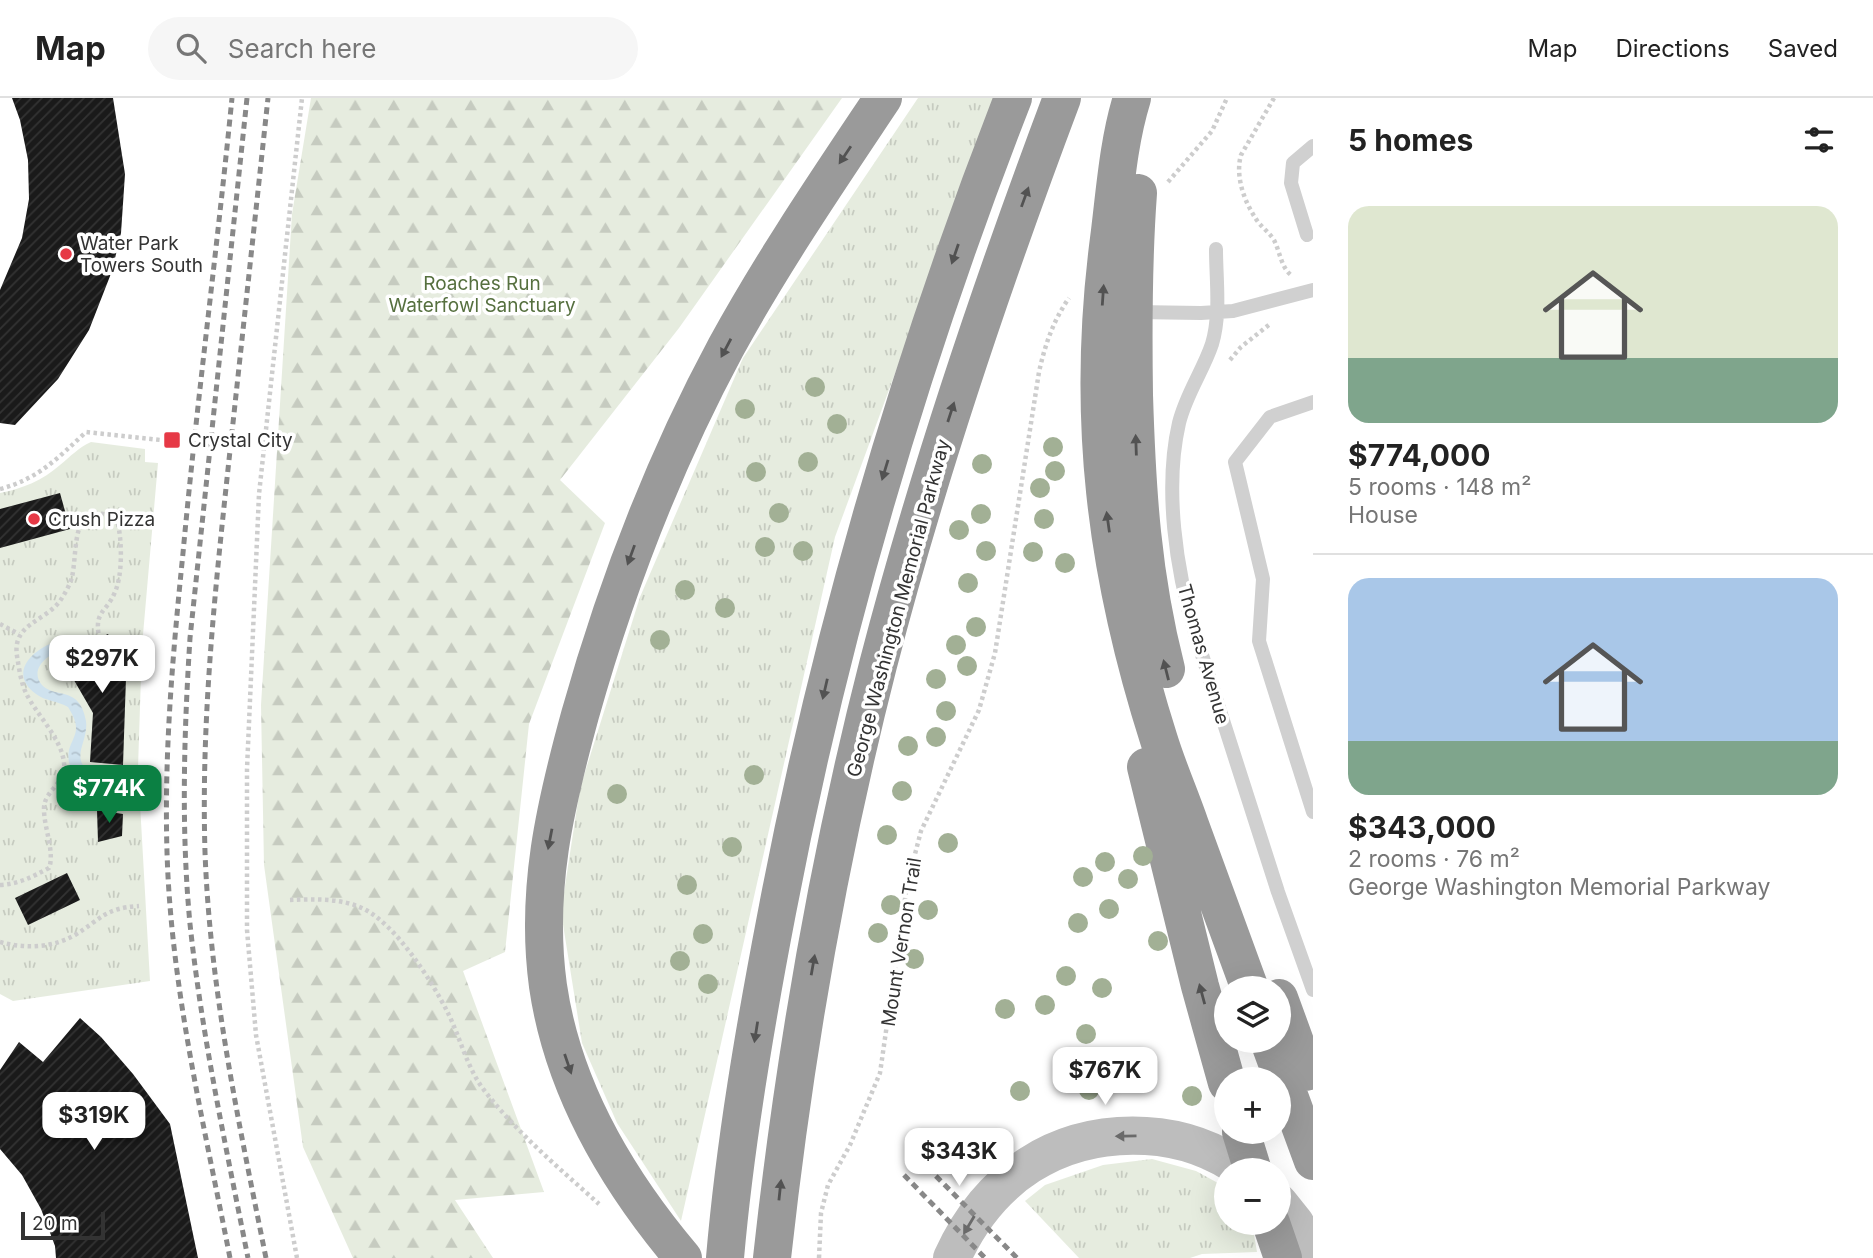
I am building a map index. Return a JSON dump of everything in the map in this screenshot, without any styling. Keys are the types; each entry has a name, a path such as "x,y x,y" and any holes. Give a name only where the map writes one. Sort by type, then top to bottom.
{"highway":[{"path":"683,1258 643,1209 620,1174 586,1109 564,1051 553,1010 545,956 548,851 564,773 604,633 639,534 679,440 758,292 883,98"},
{"path":"726,1251 750,1066 767,963 807,764 831,663 882,479 917,367 1013,98"},
{"name":"George Washington Memorial Parkway","path":"772,1258 812,970 878,667 908,556 965,370 1062,98"},
{"path":"1132,98 1119,161 1106,261 1098,363 1100,454 1119,589 1125,681 1223,1067"},
{"path":"1146,98 1137,210 1133,312 1135,446 1140,530 1155,628 1182,730 1271,976"},
{"path":"1119,589 1137,666 1159,739 1245,976"},
{"path":"1291,1030 1313,1090"},
{"path":"1273,1053 1313,1161"},
{"path":"1275,1235 1283,1258"}],"main road":[{"path":"952,1258 976,1213 1012,1176 1062,1147 1104,1137 1151,1136 1194,1143 1224,1158"},
{"path":"1291,1218 1313,1255"}],"lane":[{"path":"1307,235 1291,184 1293,163 1313,146"},
{"name":"Thomas Avenue","path":"1216,249 1217,313 1212,344 1184,403 1176,437 1173,475 1177,549 1195,633 1278,892 1313,990"},
{"path":"1133,312 1217,313 1313,290"},
{"path":"1313,402 1270,417 1235,462 1263,579 1259,641 1313,812"}],"path":[{"path":"297,1258 256,1035 247,930 247,768 258,494 302,98"},
{"path":"1212,131 1227,98"},
{"path":"1274,98 1241,155 1239,164 1245,198 1257,221 1273,239 1287,271 1294,277"},
{"path":"0,489 22,483 50,466 86,432 170,441"},
{"name":"Mount Vernon Trail","path":"819,1258 821,1213 828,1185 850,1145 880,1073 907,885 921,831 979,710 995,653 1024,464"},
{"path":"0,885 18,884 49,868 52,860 44,826 44,804 49,792 63,776 65,762 53,735 24,691 16,653 19,634 61,600 72,579 78,528 87,516 94,513 107,514 117,520 121,534 116,590 98,616 99,636"},
{"path":"0,624 19,634"},
{"path":"63,776 77,784 99,788 110,781 117,768"},
{"path":"290,900 319,899 364,909 400,940 447,1011 483,1088 526,1136 603,1208"},
{"path":"0,942 13,946 37,947 51,944 76,934 100,916 125,907 139,906"}],"green space":[{"name":"Roaches Run Waterfowl Sanctuary","path":"311,98 842,98 679,328 560,480 605,523 529,724 505,952 463,971 544,1192 455,1200 493,1258 353,1258 303,1147 264,865 261,705 292,214"},
{"path":"918,98 996,98 835,537 681,1221 617,1123 582,1043 561,912 580,788 640,597 743,358"},
{"path":"91,442 145,449 145,462 158,463 142,646 138,768 150,981 13,1001 0,994 0,493 39,479"},
{"path":"1152,1159 1196,1171 1214,1181 1214,1235 1254,1235 1257,1252 1202,1254 1190,1258 1079,1258 1025,1201 1045,1185 1103,1165"}],"water":[{"path":"52,643 63,648 42,662 38,679 47,689 73,697 78,702 86,721 80,757 86,769 94,775 113,769 103,782 88,782 72,771 68,758 75,734 74,717 68,707 36,694 24,679 23,671 30,658"}],"building":[{"name":"Water Park Towers South","path":"12,98 113,98 125,174 121,233 112,271 89,330 58,379 15,425 0,423 0,290 22,238 29,199 28,160 20,120"},
{"name":"Crush Pizza","path":"60,493 70,529 0,548 0,509"},
{"path":"108,634 117,653 127,649 123,765 90,762 93,713 60,656"},
{"path":"97,810 123,814 122,836 98,842"},
{"path":"67,873 80,900 28,925 15,898"},
{"path":"80,1018 101,1037 133,1074 170,1124 198,1258 56,1258 55,1246 41,1209 22,1175 0,1149 0,1070 19,1042 43,1062"}],"railway":[{"path":"230,1258 182,1005 170,903 166,815 176,627 232,98"},
{"path":"247,98 190,638 184,781 187,889 195,966 215,1092 248,1258"},
{"path":"266,1258 219,1006 208,904 204,803 214,607 268,98"},
{"path":"919,1159 1017,1258"},
{"path":"904,1175 985,1258"}],"place":[{"name":"Water Park Towers South","path":"66,254"},
{"name":"Crystal City","path":"172,440"},
{"name":"Crush Pizza","path":"34,519"}]}
